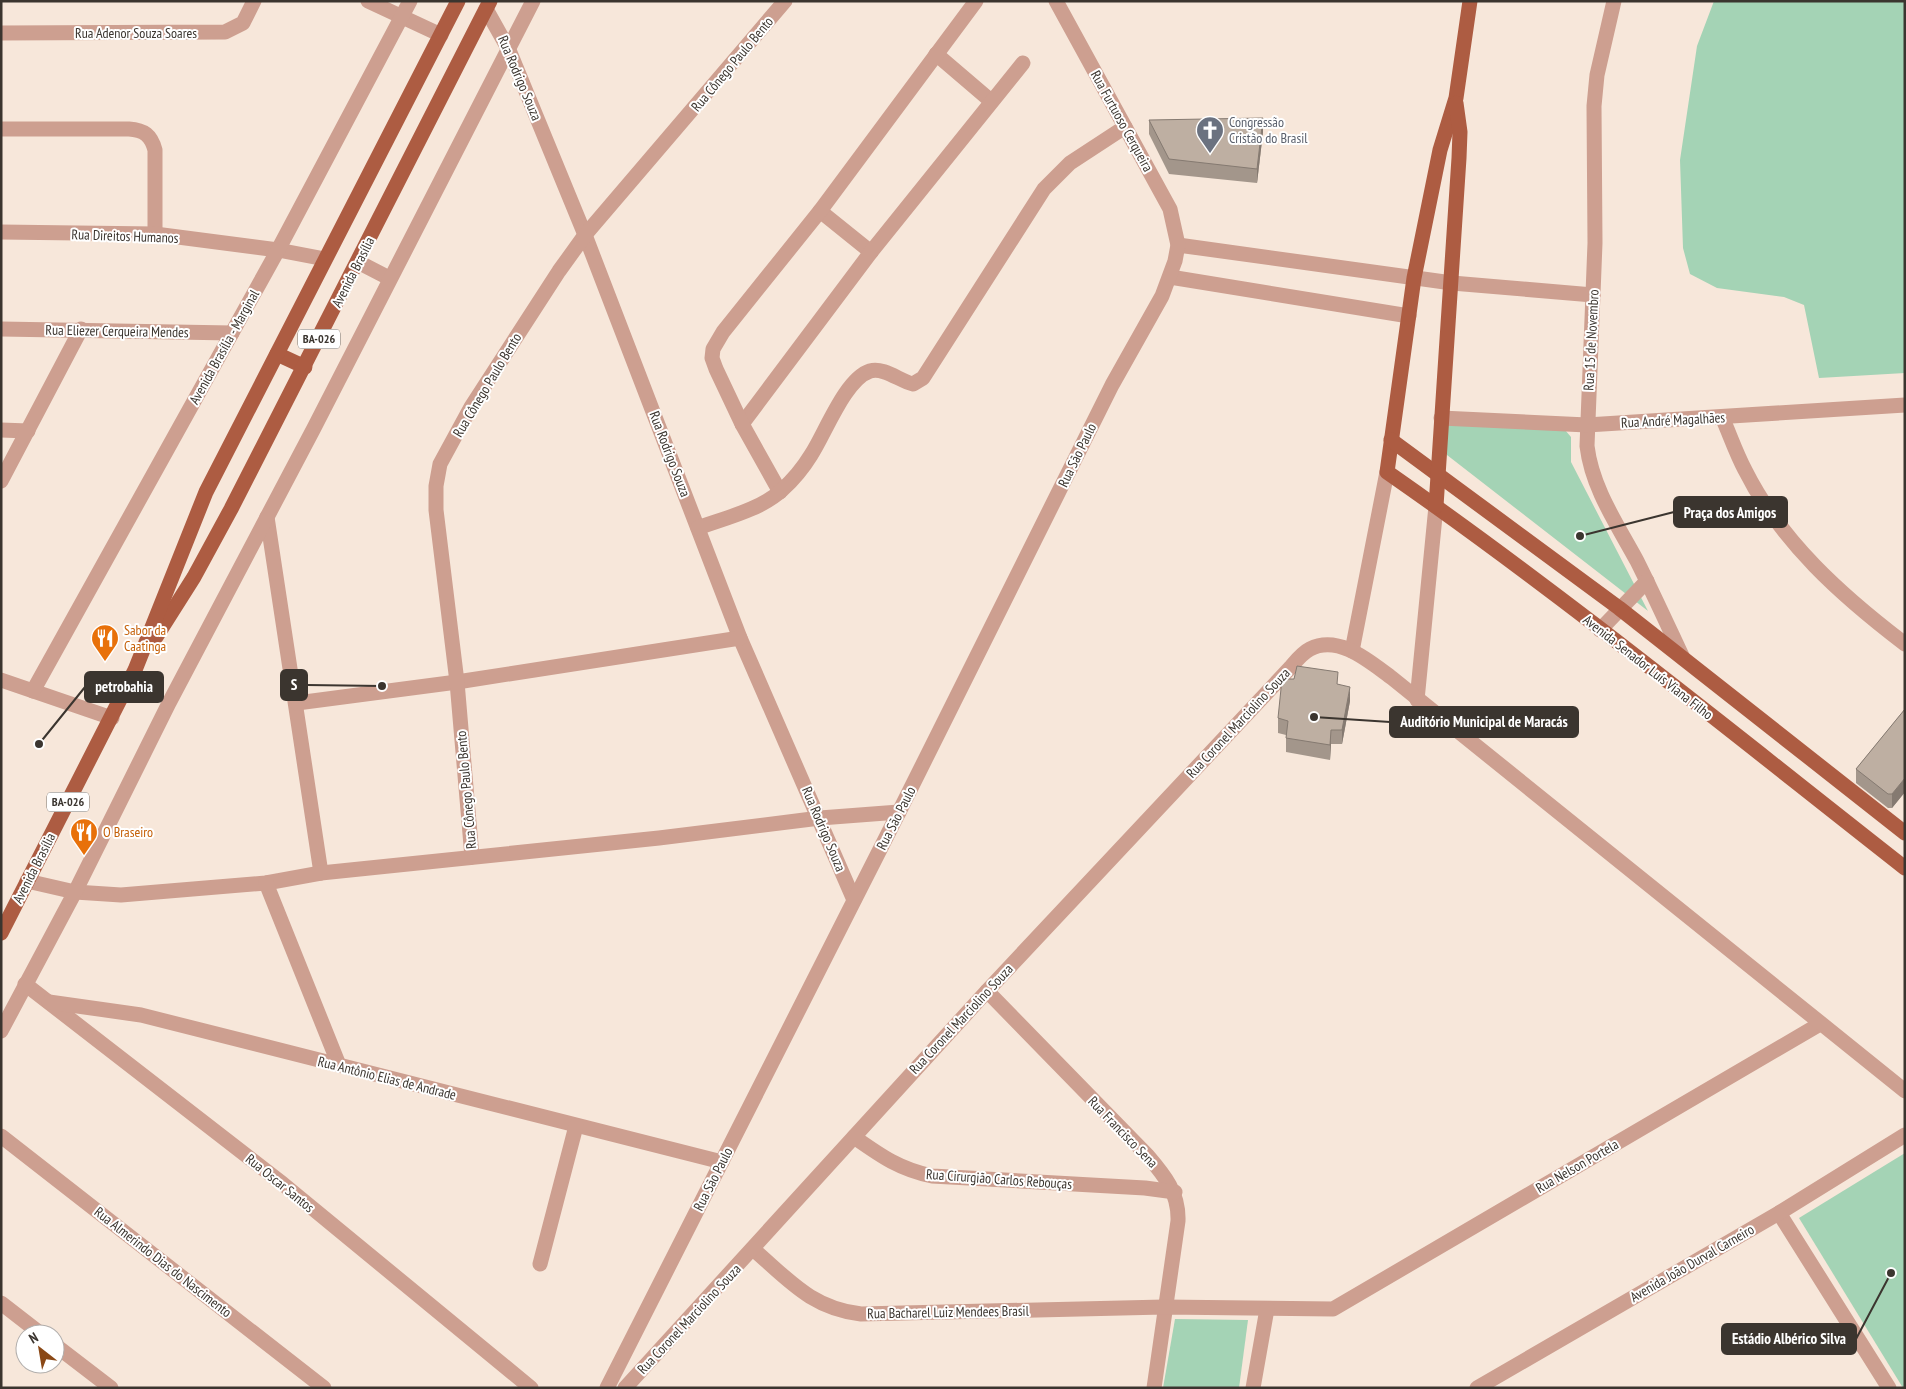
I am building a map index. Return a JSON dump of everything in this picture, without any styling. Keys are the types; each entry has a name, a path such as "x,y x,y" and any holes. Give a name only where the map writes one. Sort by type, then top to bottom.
{"main road":[{"name":"Avenida Brasília","path":"1,933 135,670 206,492 458,1"},
{"path":"1387,472 1414,278 1442,142 1456,98 1470,1"},
{"name":"Avenida Brasília","path":"135,670 194,577 305,367 488,5"},
{"path":"1436,506 1440,418 1452,283 1460,132 1456,98"},
{"path":"277,354 305,367"},
{"name":"Avenida Senador Luís Viana Filho","path":"1391,440 1619,608 1905,833"},
{"name":"Avenida Senador Luís Viana Filho","path":"1387,472 1436,506 1600,630 1905,868"}],"street":[{"name":"Rua Adenor Souza Soares","path":"1,33 225,32 243,23 254,1"},
{"path":"368,1 441,35"},
{"name":"Avenida Brasília - Marginal","path":"34,691 278,250 410,1"},
{"path":"1,1031 75,892 169,703 509,50 532,1"},
{"name":"Rua Cônego Paulo Bento","path":"472,857 457,682 436,510 436,486 440,464 486,383 532,311 585,235 785,1"},
{"path":"780,492 742,424 716,369 712,358 713,349 723,332 820,212 976,1"},
{"name":"Rua Furtuoso Cerqueira","path":"1056,1 1170,209 1178,245"},
{"name":"Rua 15 de Novembro","path":"1614,1 1597,75 1594,106 1595,242 1587,446 1593,476 1647,581 1683,658"},
{"name":"Rua Rodrigo Souza","path":"488,5 509,50 585,235 740,638 820,818 854,900"},
{"path":"936,54 991,101"},
{"path":"742,424 871,252 991,101 1024,63"},
{"path":"698,528 744,511 780,492 797,475 812,453 848,390 863,374 879,371 913,384 923,378 1044,189 1070,163 1125,127"},
{"path":"1,129 129,129 140,130 147,134 152,140 155,150 156,234"},
{"path":"820,212 871,252"},
{"name":"Rua Direitos Humanos","path":"1,232 156,234 278,250 325,259"},
{"path":"1178,245 1452,283 1593,295"},
{"name":"Rua São Paulo","path":"607,1388 899,812 1112,385 1162,296 1170,277 1178,245"},
{"path":"358,262 389,278"},
{"path":"1170,277 1409,316"},
{"name":"Rua Eliezer Cerqueira Mendes","path":"1,329 81,329 232,334"},
{"path":"1,481 81,329"},
{"name":"Rua André Magalhães","path":"1440,418 1587,425 1905,405"},
{"path":"1722,417 1745,471 1775,518 1828,580 1905,644"},
{"path":"1,430 28,431"},
{"path":"1387,472 1352,651 1385,673 1905,1091"},
{"path":"1418,700 1436,506"},
{"path":"267,518 297,703 321,874"},
{"path":"1600,630 1619,608 1647,581"},
{"path":"297,703 457,682 740,638"},
{"name":"Rua Coronel Marciolino Souza","path":"625,1388 754,1249 987,991 1302,655 1311,648 1322,646 1335,646 1352,651"},
{"path":"1,680 112,718"},
{"path":"27,881 93,895 129,895 266,883 321,874 472,857 659,838 820,818 899,812"},
{"path":"266,883 338,1065"},
{"name":"Rua Oscar Santos","path":"25,984 283,1184 531,1388"},
{"name":"Rua Francisco Sena","path":"987,991 1147,1155 1162,1173 1174,1192 1178,1207 1178,1221 1154,1388"},
{"name":"Rua Antônio Elias de Andrade","path":"49,1002 141,1015 722,1162"},
{"name":"Rua Nelson Portela","path":"1334,1309 1820,1024"},
{"path":"540,1264 576,1126"},
{"name":"Avenida João Durval Carneiro","path":"1477,1388 1779,1213 1905,1135"},
{"name":"Rua Almerindo Dias do Nascimento","path":"1,1136 324,1388"},
{"name":"Rua Cirurgião Carlos Rebouças","path":"854,1137 889,1162 908,1171 932,1176 1174,1192"},
{"path":"1779,1213 1888,1388"},
{"name":"Rua Bacharel Luiz Mendees Brasil","path":"754,1249 808,1296 825,1306 840,1311 861,1314 1164,1308 1334,1309"},
{"path":"1,1303 28,1324"},
{"path":"1253,1388 1267,1309"},
{"path":"65,1353 111,1388"}],"green space":[{"path":"1714,1 1905,1 1905,373 1819,378 1804,305 1784,297 1717,288 1690,274 1683,248 1680,160 1697,46"},
{"path":"1444,422 1565,430 1571,437 1571,462 1648,611 1447,455"},
{"path":"1905,1153 1905,1388 1903,1388 1799,1218"},
{"path":"1175,1319 1248,1320 1239,1388 1163,1388"}],"building":[{"name":"Congressão Cristão do Brasil","path":"1263,118 1257,169 1169,159 1149,120"},
{"path":"1297,666 1338,672 1337,684 1350,687 1342,730 1331,730 1330,745 1286,738 1288,721 1278,718 1282,679 1294,679"},
{"path":"1905,709 1905,778 1892,794 1888,794 1856,769"}],"place":[{"name":"Congressão Cristão do Brasil","path":"1210,154"},
{"name":"Praça dos Amigos","path":"1580,536"},
{"name":"Sabor da Caatinga","path":"105,662"},
{"name":"S","path":"382,686"},
{"name":"Auditório Municipal de Maracás","path":"1314,717"},
{"name":"petrobahia","path":"39,744"},
{"name":"O Braseiro","path":"84,856"},
{"name":"Estádio Albérico Silva","path":"1891,1273"}]}
